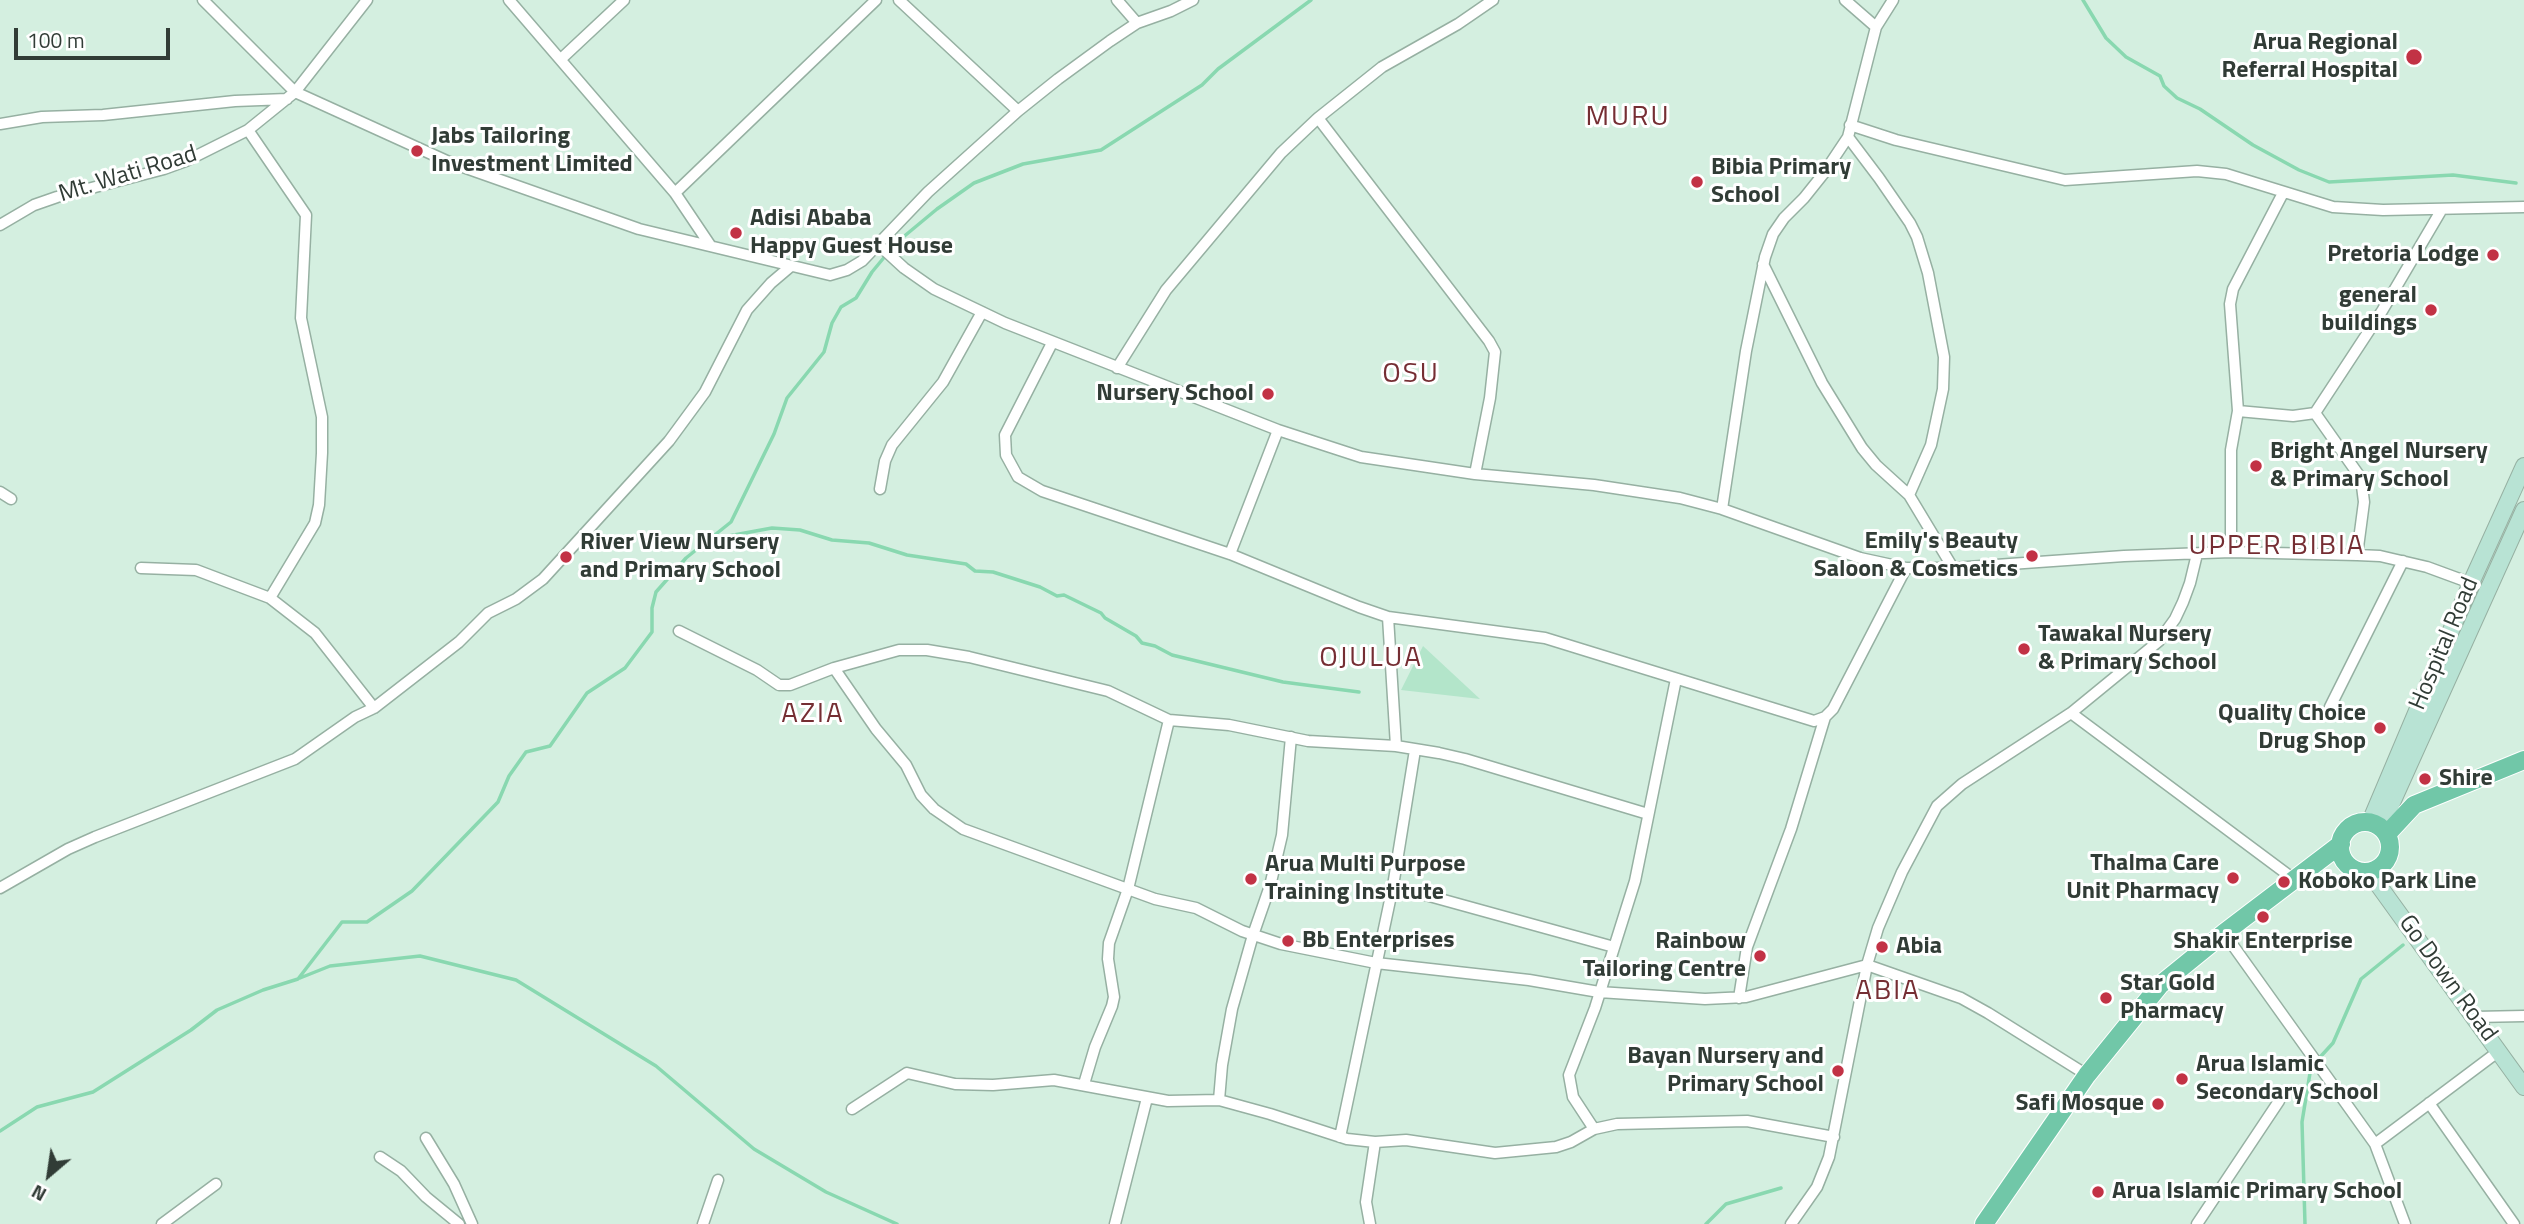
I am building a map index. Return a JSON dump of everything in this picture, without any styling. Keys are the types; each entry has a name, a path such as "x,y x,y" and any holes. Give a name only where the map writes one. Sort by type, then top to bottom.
{"main road":[{"name":"Hospital Road","path":"2379,828 2471,583 2524,466"},
{"name":"Hospital Road","path":"2379,828 2524,510"},
{"path":"2379,828 2414,805 2524,760"},
{"path":"2360,823 2379,828 2390,843 2390,853 2378,868 2369,872 2357,870 2348,864 2342,855 2341,844 2344,834 2360,823"},
{"path":"1984,1224 2087,1075 2160,985 2341,844"},
{"path":"2309,869 2348,864"},
{"name":"Go Down Road","path":"2369,872 2524,1087"}],"street":[{"path":"203,0 290,95 449,162 639,229 830,275 847,270 862,261 928,192 1018,111 1110,41 1137,23 1171,12 1193,0"},
{"name":"Mt. Wati Road","path":"0,225 34,205 57,197 186,162 248,130 290,95 367,0"},
{"path":"509,0 675,193 710,245"},
{"path":"561,59 624,0"},
{"path":"675,193 876,0"},
{"path":"899,0 1018,111"},
{"path":"1118,0 1137,23"},
{"path":"1117,368 1166,290 1262,174 1318,118 1382,67 1493,0"},
{"path":"1845,0 1876,27"},
{"path":"1722,509 1746,351 1763,264 1773,234 1824,173 1848,137 1876,27 1894,0"},
{"path":"0,124 42,117 103,115 290,95"},
{"path":"1318,118 1495,352 1490,398 1475,474"},
{"path":"1850,125 1896,140 2065,180 2197,171 2226,174 2333,207 2383,210 2524,207"},
{"path":"248,130 306,215 301,318 322,417 321,479 319,505 314,523 270,598"},
{"path":"1848,137 1879,178 1917,237 1928,273 1944,357 1943,388 1931,445 1909,495"},
{"path":"2231,552 2231,450 2238,411 2230,304 2233,289 2283,193"},
{"path":"2238,411 2293,416 2315,413 2382,311 2442,209"},
{"path":"879,245 904,268 934,289 1052,343 1278,430 1361,457 1475,474 1594,485 1680,498 1722,509 1860,558 1906,568 1953,568 2231,552 2357,555 2380,556 2427,567 2487,590"},
{"path":"1763,264 1822,383 1862,448 1876,465 1909,495 1953,568"},
{"path":"0,888 68,849 283,765 310,750 355,717 374,708 459,642 488,613 516,599 552,569 669,441 705,392 741,318 764,290 791,266"},
{"path":"880,489 885,461 892,445 943,382 982,312"},
{"path":"1052,343 1005,435 1006,455 1018,477 1042,491 1230,554 1388,617 1535,636 1807,719 1825,717"},
{"path":"2315,413 2358,474 2362,486 2364,502 2357,555"},
{"path":"1230,554 1278,430"},
{"path":"0,492 11,499"},
{"path":"1791,1224 1817,1187 1829,1157 1867,965 1878,928 1902,872 1937,806 1962,784 2071,713 2159,642 2183,602 2197,554"},
{"path":"2330,707 2403,561"},
{"path":"141,568 196,570 270,598 315,633 374,708"},
{"path":"1739,998 1747,947 1791,828 1825,717 1833,709 1906,568"},
{"path":"1388,617 1396,746"},
{"path":"679,631 757,670 779,685 790,685 834,668 899,650 927,650 970,657 1108,691 1169,720 1229,725 1326,743 1396,746 1465,759 1648,814"},
{"path":"834,668 876,729 906,765 921,795 934,809 963,830 1155,899 1196,908 1252,935 1281,944 1376,963 1528,980 1599,992 1705,999 1739,998 1867,965 1961,998 2087,1075"},
{"path":"1594,1129 1573,1097 1569,1075 1588,1028 1635,881 1676,679"},
{"path":"2071,713 2295,880"},
{"path":"1084,1084 1095,1047 1112,1006 1114,997 1108,960 1109,943 1128,889 1169,720"},
{"path":"1219,1100 1232,1009 1252,935 1270,886 1282,835 1292,737"},
{"path":"1339,1137 1393,886 1415,750"},
{"path":"1393,886 1614,947"},
{"path":"2224,933 2375,1144 2406,1224"},
{"path":"2475,1017 2524,1016"},
{"path":"2375,1144 2499,1051"},
{"path":"852,1109 907,1073 955,1084 993,1085 1054,1080 1168,1101 1219,1100 1339,1137 1376,1142 1406,1140 1495,1153 1556,1147 1594,1129 1617,1124 1747,1121 1833,1137"},
{"path":"1115,1224 1147,1098"},
{"path":"2197,1224 2279,1101"},
{"path":"2429,1103 2514,1224"},
{"path":"426,1138 454,1184 472,1224"},
{"path":"1370,1224 1366,1202 1376,1142"},
{"path":"380,1157 401,1171 426,1197 459,1224"},
{"path":"703,1224 718,1181"},
{"path":"162,1224 216,1184"}],"green space":[{"path":"1423,646 1480,699 1401,690"}],"waterway":[{"path":"0,1131 37,1107 93,1092 191,1030 217,1010 263,990 298,979 342,922 367,922 412,891 498,802 509,776 526,752 550,746 587,693 625,668 652,632 652,608 656,592 686,558 731,522 774,434 787,398 824,352 832,323 841,307 856,298 872,272 896,243 974,183 1023,164 1101,150 1202,85 1218,69 1311,0"},
{"path":"2083,0 2106,38 2126,57 2160,76 2164,86 2177,98 2200,109 2253,145 2299,170 2329,182 2453,175 2516,183"},
{"path":"712,539 772,528 800,530 832,540 869,543 907,555 966,564 975,571 993,572 1040,587 1057,596 1064,595 1101,613 1136,636 1142,643 1172,655 1283,682 1359,692"},
{"path":"2305,1224 2302,1122 2311,1067 2333,1043 2361,979 2403,945"},
{"path":"300,978 330,966 420,956 516,980 656,1066 754,1149 826,1192 897,1224"},
{"path":"1706,1224 1726,1204 1781,1188"}],"place":[{"name":"Arua Regional Referral Hospital","path":"2414,57"},
{"name":"Jabs Tailoring Investment Limited","path":"417,151"},
{"name":"Bibia Primary School","path":"1697,182"},
{"name":"Adisi Ababa Happy Guest House","path":"736,233"},
{"name":"Pretoria Lodge","path":"2493,255"},
{"name":"general buildings","path":"2431,310"},
{"name":"Nursery School","path":"1268,394"},
{"name":"Bright Angel Nursery & Primary School","path":"2256,466"},
{"name":"Emily's Beauty Saloon & Cosmetics","path":"2032,556"},
{"name":"River View Nursery and Primary School","path":"566,557"},
{"name":"Tawakal Nursery & Primary School","path":"2024,649"},
{"name":"Quality Choice Drug Shop","path":"2380,728"},
{"name":"Shire","path":"2425,779"},
{"name":"Thalma Care Unit Pharmacy","path":"2233,878"},
{"name":"Arua Multi Purpose Training Institute","path":"1251,879"},
{"name":"Koboko Park Line","path":"2284,882"},
{"name":"Shakir Enterprise","path":"2263,917"},
{"name":"Bb Enterprises","path":"1288,941"},
{"name":"Abia","path":"1882,947"},
{"name":"Rainbow Tailoring Centre","path":"1760,956"},
{"name":"Star Gold Pharmacy","path":"2106,998"},
{"name":"Bayan Nursery and Primary School","path":"1838,1071"},
{"name":"Arua Islamic Secondary School","path":"2182,1079"},
{"name":"Safi Mosque","path":"2158,1104"},
{"name":"Arua Islamic Primary School","path":"2098,1192"}],"district":[{"name":"MURU","path":"1628,118"},
{"name":"OSU","path":"1411,375"},
{"name":"UPPER BIBIA","path":"2277,547"},
{"name":"OJULUA","path":"1371,659"},
{"name":"AZIA","path":"813,715"},
{"name":"ABIA","path":"1888,992"}]}
